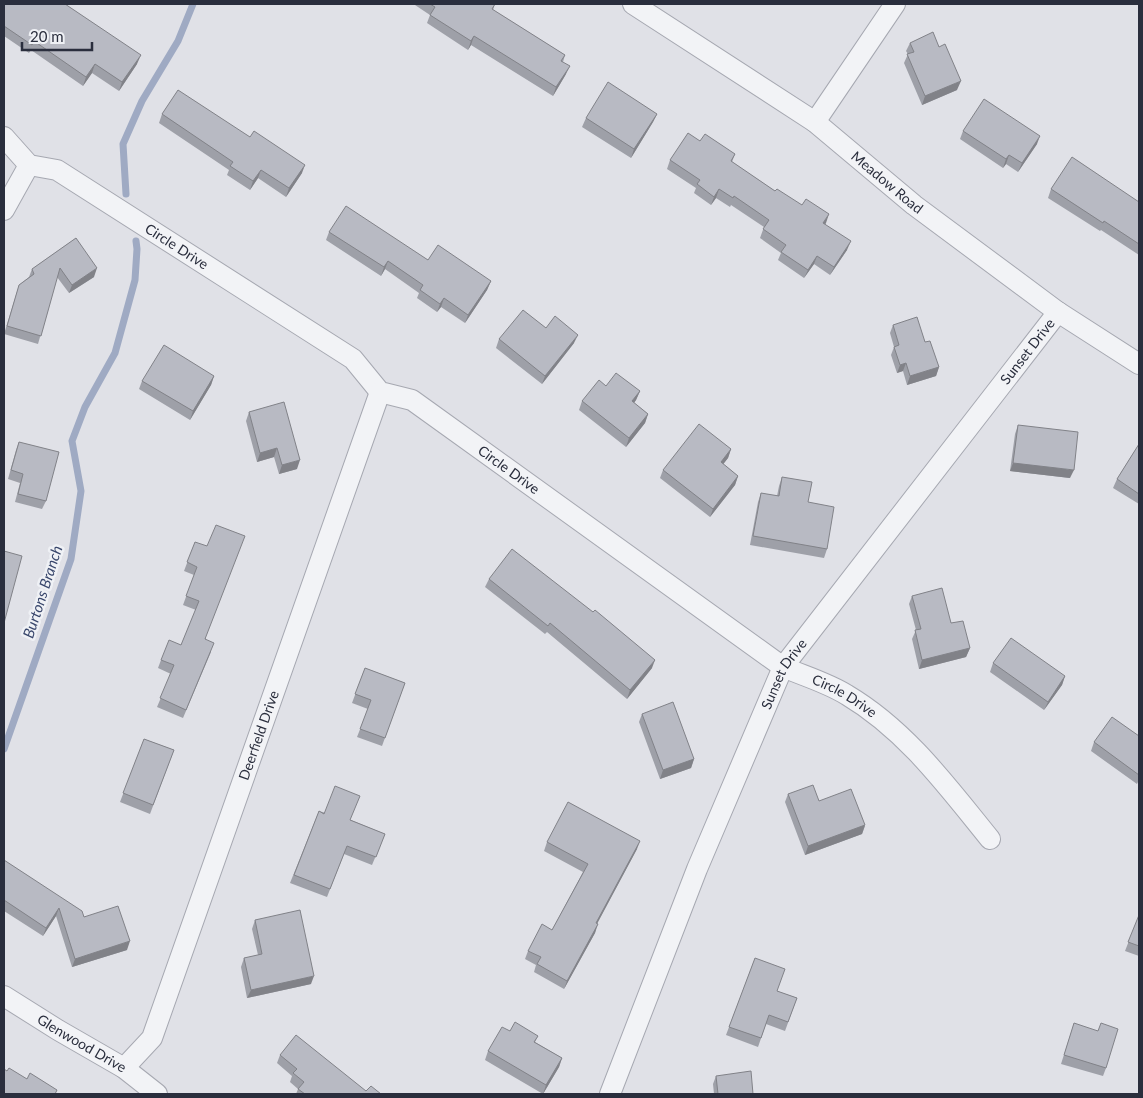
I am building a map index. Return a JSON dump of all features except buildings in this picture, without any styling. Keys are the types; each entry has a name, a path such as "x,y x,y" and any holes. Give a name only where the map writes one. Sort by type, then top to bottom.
{"street":[{"name":"Meadow Road","path":"633,4 815,122 914,205 1058,312 1139,364"},
{"path":"815,122 895,4"},
{"path":"4,137 29,164 4,210"},
{"name":"Circle Drive","path":"29,164 57,170 353,359 380,392 412,400 783,668 846,694 888,722 924,758 990,838"},
{"name":"Sunset Drive","path":"610,1094 697,869 783,668 1058,312"},
{"name":"Deerfield Drive","path":"124,1068 152,1038 380,392"},
{"name":"Glenwood Drive","path":"4,996 124,1068 156,1094"}],"waterway":[{"name":"Burtons Branch","path":"126,194 123,144 142,101 178,41 193,4"},
{"name":"Burtons Branch","path":"4,749 71,559 81,491 72,441 85,407 115,353 135,280 136,241"}]}
